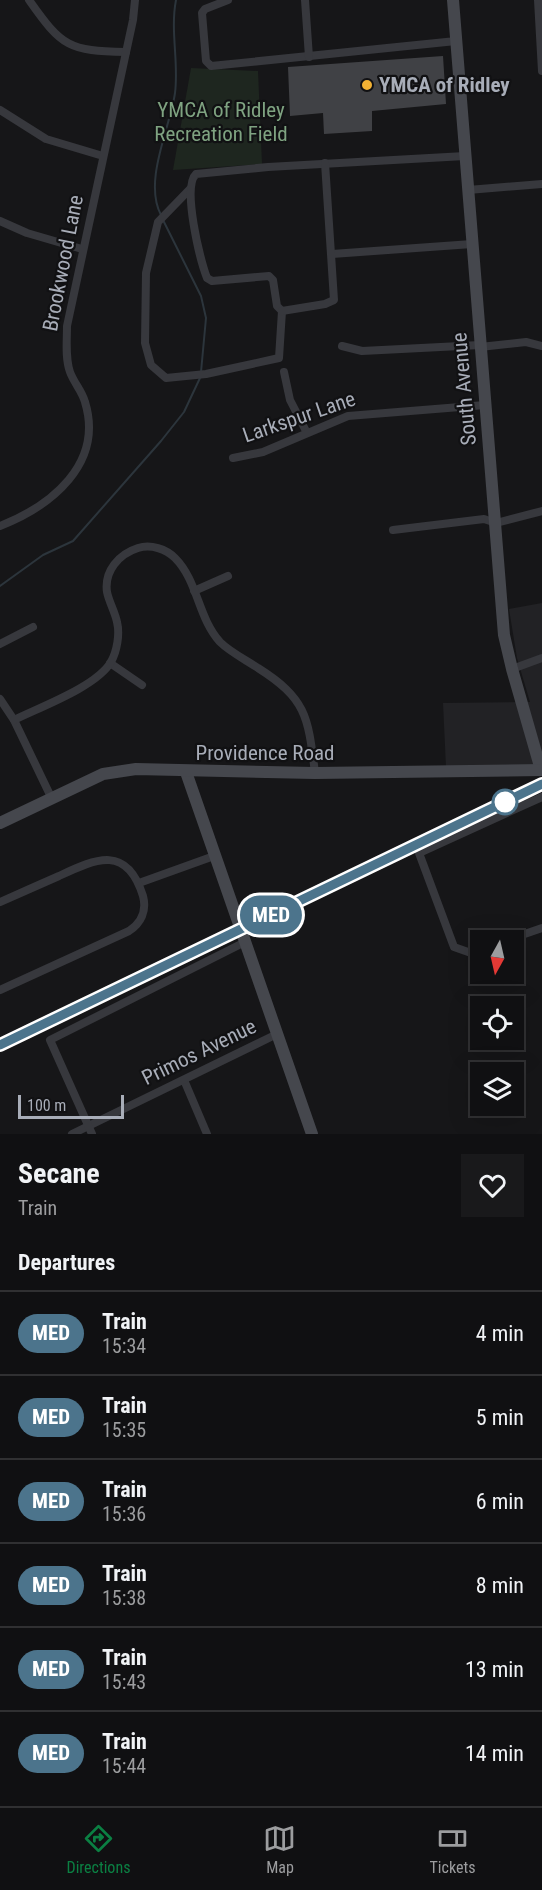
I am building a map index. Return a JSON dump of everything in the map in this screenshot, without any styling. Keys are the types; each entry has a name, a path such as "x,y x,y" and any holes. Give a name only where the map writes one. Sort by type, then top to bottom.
{"street":[{"path":"29,0 51,30 67,44 83,51 126,52"},
{"name":"Brookwood Lane","path":"0,526 43,506 63,487 80,464 86,444 88,421 84,400 70,372 66,351 67,326 126,52 135,0"},
{"path":"228,0 205,9 202,13 206,61 211,66 456,41"},
{"path":"304,0 309,57"},
{"name":"South Avenue","path":"453,0 504,635 542,770"},
{"path":"538,0 542,71"},
{"path":"0,110 46,140 103,156"},
{"path":"190,189 158,222 146,273 145,343 151,365 166,378 201,375 279,358 282,311 277,306 273,279 269,276 212,280 207,278 196,238 190,189 192,178 206,171 465,156"},
{"path":"282,311 325,304 334,300 325,163"},
{"path":"468,190 542,184"},
{"path":"0,221 27,233 82,249"},
{"path":"332,254 472,244"},
{"path":"342,346 362,351 526,342 537,345"},
{"path":"284,372 290,400 307,433"},
{"name":"Larkspur Lane","path":"233,458 263,452 332,421 369,413 485,405"},
{"path":"393,530 484,519 496,524 542,511"},
{"path":"14,720 83,685 110,663 118,643 118,624 107,591 109,573 118,559 132,550 146,546 161,548 182,566 206,621 221,642 282,683 296,698 310,730 315,773"},
{"path":"194,591 228,576"},
{"path":"0,644 33,627"},
{"path":"512,669 539,659"},
{"path":"110,663 142,685"},
{"path":"0,699 14,720 52,799"},
{"name":"Providence Road","path":"0,823 103,774 136,769 186,772 315,773 542,770"},
{"path":"186,772 243,944 312,1134"},
{"path":"470,953 454,947 419,853 542,797"},
{"path":"139,883 214,856"},
{"path":"0,902 98,859 116,861 131,869 139,883 145,903 144,914 137,926 0,990"},
{"path":"524,934 542,928"},
{"path":"90,1130 50,1040 243,944"},
{"name":"Primos Avenue","path":"72,1134 90,1130 277,1034"},
{"path":"184,1080 207,1134"}],"shaded area":[{"path":"542,603 542,765 446,767 443,703 530,702 517,658 509,609"}],"green space":[{"name":"YMCA of Ridley Recreation Field","path":"191,68 258,71 262,164 173,170"}],"building":[{"name":"YMCA of Ridley","path":"443,56 446,104 372,111 372,131 324,134 323,113 290,116 288,67"}],"waterway":[{"path":"161,215 156,201 156,171 175,93 174,12 176,0"},
{"path":"163,220 201,296 206,318 201,372"},
{"path":"0,586 43,555 73,541 184,412 200,378"}],"railway":[{"path":"0,1045 542,784"}],"train":[{"name":"MED","path":"0,1045 542,784"}],"place":[{"name":"YMCA of Ridley","path":"367,85"}]}
